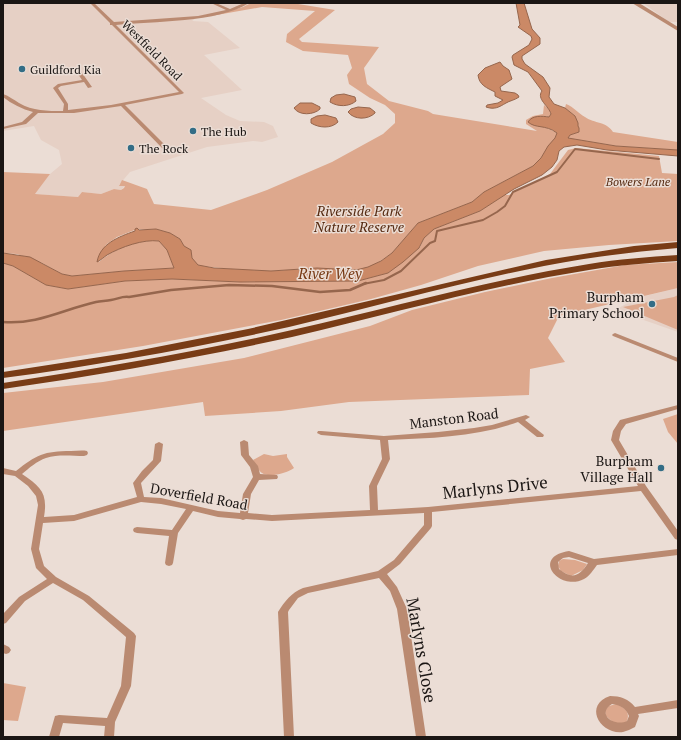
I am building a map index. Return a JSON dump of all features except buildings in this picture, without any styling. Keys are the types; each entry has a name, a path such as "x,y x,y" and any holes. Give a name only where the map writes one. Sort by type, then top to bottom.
{"highway":[{"path":"3,375 130,355 230,336 313,318 549,261 616,250 678,245"},
{"path":"3,386 107,370 244,344 540,274 616,263 678,258"}],"street":[{"name":"Westfield Road","path":"92,3 111,24 182,93 121,104"},
{"path":"213,3 229,10"},
{"path":"111,24 199,16 229,10 247,3"},
{"path":"635,3 678,29"},
{"path":"78,71 90,87"},
{"path":"65,111 66,104 56,88 60,85 85,81"},
{"path":"3,95 20,105 37,112 65,111 121,104 167,150"},
{"path":"3,128 24,123 37,112"},
{"path":"615,335 678,360"},
{"path":"678,407 623,422 617,431 615,440 643,488 678,537"},
{"name":"Manston Road","path":"321,433 384,438 451,434 488,429 509,424 523,418 540,435"},
{"path":"374,512 372,486 386,459 384,438"},
{"path":"243,517 247,494 257,477 254,466 245,455 244,442"},
{"path":"141,499 137,483 144,473 157,462 159,444"},
{"path":"17,474 34,460 42,456 50,454 84,453"},
{"path":"3,471 17,474 32,484 40,495 42,505 35,549 40,568 54,579 86,598 131,636 126,686 110,722 109,737"},
{"path":"257,477 274,477"},
{"name":"Marlyns Drive","path":"289,737 283,612 288,602 296,594 306,590 381,574 401,557 428,526 428,510 643,488"},
{"name":"Doverfield Road","path":"40,520 74,518 141,499 161,501 218,514 243,517 272,518 428,510"},
{"path":"169,563 174,533 191,508"},
{"path":"137,530 174,533"},
{"path":"594,562 678,552"},
{"name":"Marlyns Close","path":"381,574 394,589 402,609 421,737"},
{"path":"3,620 22,599 54,579"},
{"path":"633,711 678,704"},
{"path":"54,737 59,719 110,722"}],"shaded area":[{"path":"3,3 251,3 226,13 196,18 192,21 208,22 240,48 204,55 242,90 201,98 226,115 240,121 264,122 273,126 278,137 262,142 253,141 207,147 130,172 119,185 125,186 121,190 114,189 101,194 82,192 78,197 35,194 50,174 62,164 59,150 41,140 34,126 3,131"},
{"path":"643,3 678,3 678,22 669,22"},
{"name":"Burpham Primary School","path":"678,288 678,332 615,310 637,298"}],"green space":[{"name":"Riverside Park Nature Reserve","path":"251,3 292,3 335,10 299,39 302,42 379,47 364,68 367,84 389,101 428,111 433,114 537,131 526,124 526,120 533,116 543,114 544,105 550,110 551,114 549,117 545,116 545,127 557,133 557,135 541,158 533,166 484,192 472,202 418,223 392,253 373,266 356,270 317,268 271,271 201,266 195,262 192,258 191,251 184,246 180,239 170,233 156,229 137,229 117,237 103,249 99,262 119,249 135,243 159,241 167,250 174,268 72,276 62,274 42,263 17,254 3,253 3,172 50,174 35,194 78,197 82,192 101,194 114,189 121,190 124,188 125,186 119,186 122,180 147,189 154,204 211,210 267,190 332,162 383,134 395,123 395,114 385,105 370,98 349,84 347,75 352,68 348,55 303,51 286,42 287,34 315,11 262,7 211,16 243,7"},
{"path":"566,104 589,119 604,124 613,132 678,142 678,150 617,146 567,138 570,135 579,132 575,116 565,108"},
{"name":"Riverside Park Nature Reserve","path":"576,148 659,156 662,173 678,174 678,241 544,251 478,266 421,285 371,299 281,320 143,346 3,368 3,263 13,266 46,285 68,289 125,281 172,279 240,282 358,281 388,273 420,247 424,238 434,229 480,211 504,195 509,195 550,174 568,150"},
{"path":"678,262 678,288 559,316 548,338 565,362 530,369 529,395 349,402 281,411 205,416 203,402 3,431 3,393 103,382 244,358 370,326 412,310 485,292 625,265"},
{"name":"Burpham Primary School","path":"678,295 678,330 623,307 674,297"},
{"path":"678,414 678,444 668,432 663,419"},
{"path":"264,454 273,456 287,454 287,457 294,468 287,472 278,474 269,475 262,473 253,460"},
{"path":"563,559 575,560 587,564 583,570 571,576 561,571 558,566 559,561"},
{"path":"3,683 26,687 18,721 3,720"},
{"path":"616,704 627,711 628,716 626,723 615,724 606,716 605,710 609,706"}],"water":[{"name":"River Wey","path":"516,3 524,3 532,29 540,38 540,44 522,56 522,59 525,64 543,77 550,88 549,97 554,104 565,108 575,116 578,123 579,132 570,135 568,138 616,146 678,150 678,156 607,150 577,145 564,147 559,151 557,160 552,167 542,175 514,189 480,211 434,229 424,238 419,248 388,273 358,281 240,282 172,279 125,281 68,289 46,285 13,266 3,263 3,253 30,257 62,274 72,276 174,268 167,250 159,241 139,242 119,249 97,262 102,250 106,246 116,239 135,231 137,228 139,230 156,229 170,233 180,239 184,246 191,250 192,258 198,265 214,268 271,271 317,268 356,270 368,267 381,261 392,253 418,223 472,202 484,192 533,166 541,158 555,138 557,133 553,130 528,122 532,118 540,116 549,117 551,114 542,100 542,91 528,72 514,65 513,55 529,45 532,39 531,36 518,27 520,25"},
{"path":"500,62 509,70 512,79 500,87 501,91 515,93 519,97 497,108 486,107 487,105 498,103 503,100 495,96 495,92 486,88 482,84 478,75 485,68"},
{"path":"344,94 355,97 356,101 343,106 330,102 331,98 336,95"},
{"path":"300,103 312,103 320,107 320,109 307,114 296,111 294,108"},
{"path":"358,107 370,108 375,113 369,117 357,118 348,112 351,109"},
{"path":"325,115 336,118 338,122 328,127 318,126 311,123 311,119 317,116"}],"waterway":[{"name":"River Wey","path":"364,284 384,280 401,271 430,243 435,241 437,231 483,220 497,212 505,206 513,192 557,172 575,149 659,159"},
{"name":"River Wey","path":"3,322 39,319 96,302 171,290 229,285 272,286 320,292 350,290 364,284"}],"place":[{"name":"Guildford Kia","path":"22,69"},
{"name":"The Hub","path":"193,131"},
{"name":"The Rock","path":"131,148"},
{"name":"Burpham Primary School","path":"652,304"},
{"name":"Burpham Village Hall","path":"661,468"}],"park label":[{"name":"Bowers Lane","path":"638,181"}]}
